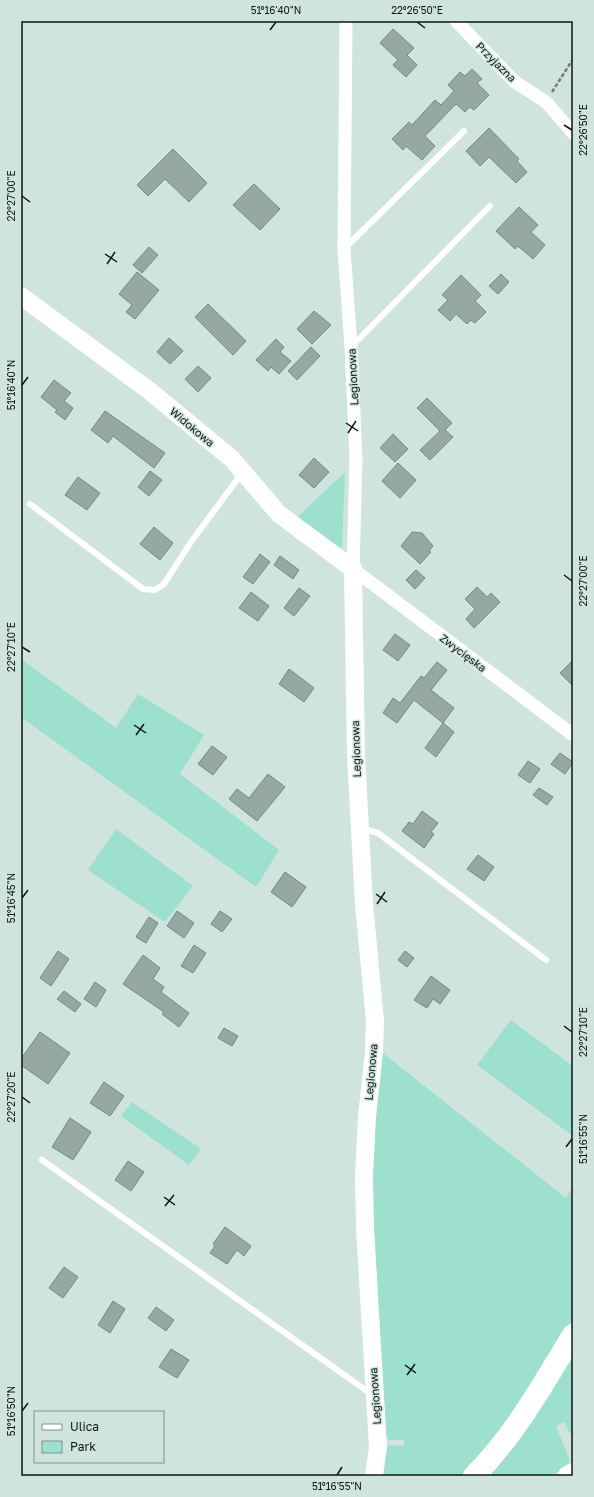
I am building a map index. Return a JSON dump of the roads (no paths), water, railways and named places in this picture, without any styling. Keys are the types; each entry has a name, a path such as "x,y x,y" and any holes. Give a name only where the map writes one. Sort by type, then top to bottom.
{"highway":[{"path":"474,1476 501,1445 526,1411 573,1335"},
{"path":"569,1476 573,1474"}],"street":[{"name":"Legionowa","path":"346,21 344,250 352,346 356,459 353,568 356,755 375,1021 374,1052 367,1116 364,1177 378,1447 374,1476"},
{"name":"Przyjazna","path":"456,21 515,82 546,102 573,133"},
{"name":"Widokowa","path":"21,296 151,392 232,460 279,514 353,568"},
{"name":"Zwycięska","path":"353,568 573,735"}],"lane":[{"path":"344,250 464,131"},
{"path":"352,346 490,206"},
{"path":"30,504 143,588 155,590 164,584 191,542 243,472"},
{"path":"360,827 378,832 546,960"},
{"path":"42,1160 375,1397"}]}
